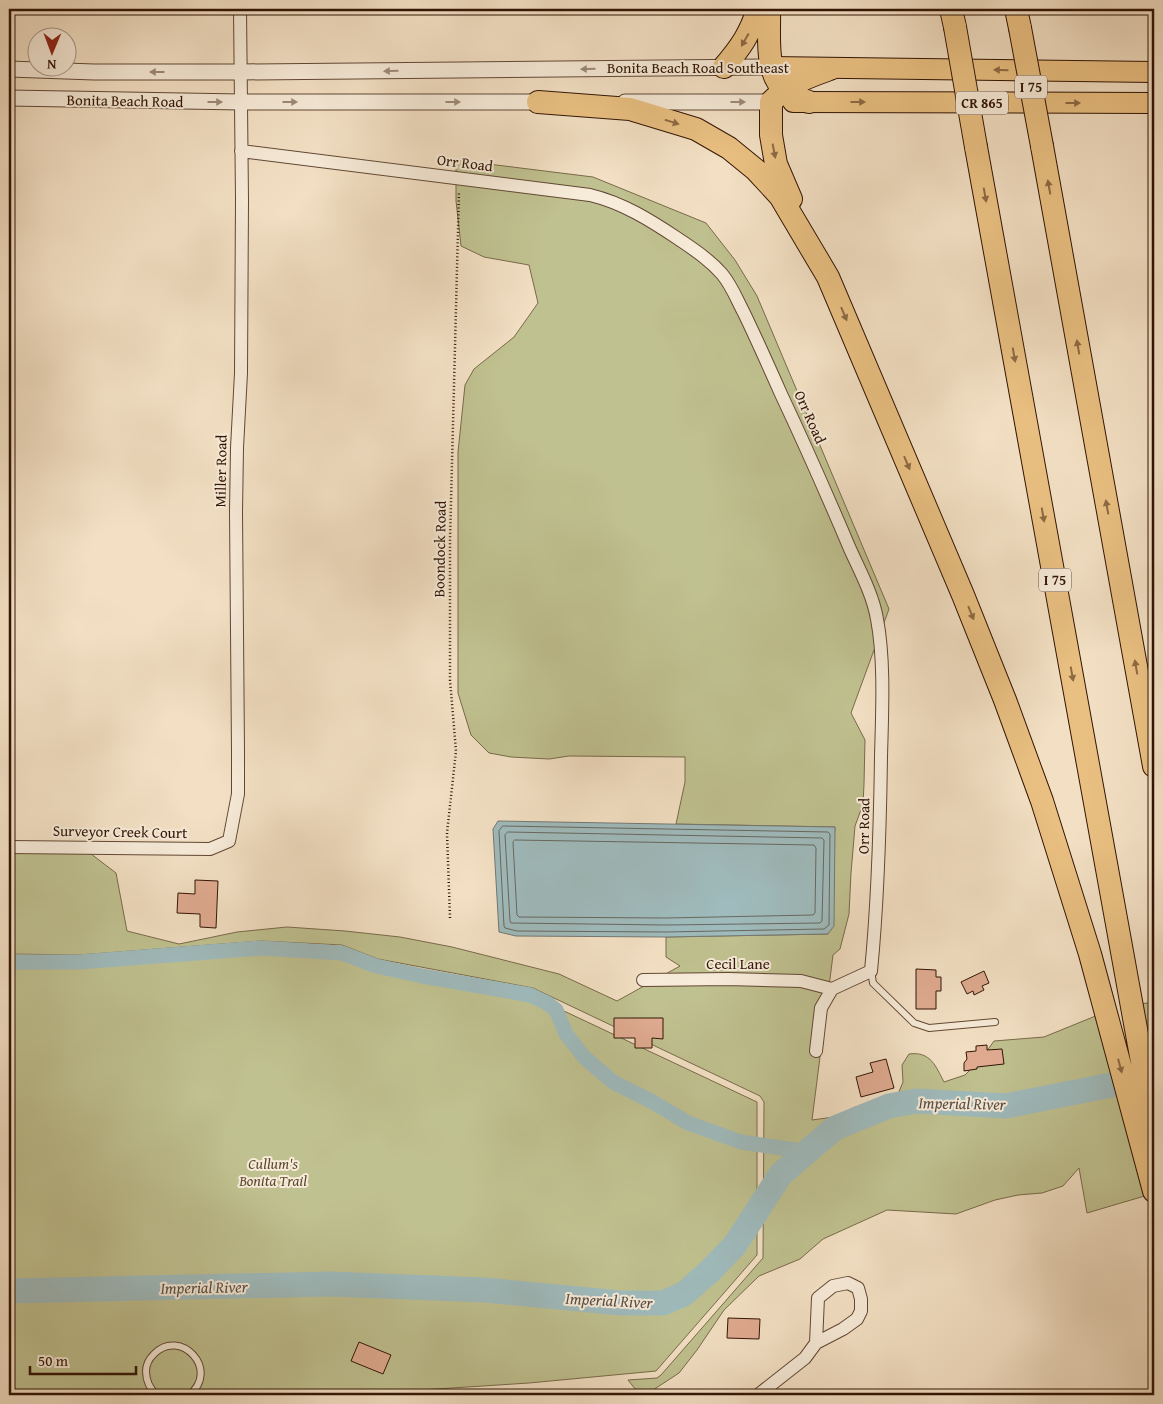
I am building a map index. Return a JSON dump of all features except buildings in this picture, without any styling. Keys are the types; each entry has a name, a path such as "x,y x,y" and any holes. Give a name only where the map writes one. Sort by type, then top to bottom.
{"highway":[{"path":"724,67 742,46 752,28 758,9"},
{"path":"769,9 771,67 776,78 778,96 771,136 776,164 828,278 964,595 1005,700 1042,801 1074,900 1154,1190"},
{"name":"I 75","path":"953,18 1154,1128"},
{"name":"I 75","path":"1018,18 1154,766"},
{"path":"778,96 798,80 830,69"},
{"path":"778,96 809,102"},
{"path":"538,102 630,109 696,129 729,148 756,170 780,196 828,278"}],"main road":[{"name":"Bonita Beach Road Southeast","path":"771,67 1154,72"},
{"name":"CR 865","path":"809,102 1154,103"}],"street":[{"name":"Miller Road","path":"229,841 238,794 236,512 241,373 240,9"},
{"name":"Bonita Beach Road Southeast","path":"241,72 771,67"},
{"name":"Bonita Beach Road","path":"9,69 94,72 241,72"},
{"path":"241,102 538,102 778,96"},
{"name":"Bonita Beach Road","path":"9,98 241,102"},
{"name":"Orr Road","path":"241,151 459,180 590,195 623,205 654,223 710,262 724,276 756,338 833,507 870,595 877,618 881,652 880,864 871,971"},
{"name":"Surveyor Creek Court","path":"9,847 210,849 229,841"},
{"path":"816,1051 821,1008 832,989 871,971"},
{"name":"Cecil Lane","path":"643,980 728,979 801,981 832,989"},
{"path":"758,1395 805,1358 816,1343 844,1329 857,1319 861,1311 862,1299 858,1288 848,1283 833,1286 818,1298 816,1343"}],"lane":[{"path":"871,971 873,983 914,1023 929,1028 995,1022"},
{"path":"157,1395 148,1385 146,1367 156,1352 164,1347 173,1346 182,1347 190,1351 197,1358 200,1366 199,1388 189,1395"}],"path":[{"name":"Boondock Road","path":"450,918 447,833 456,751 450,680 450,541 459,180"}],"green space":[{"path":"456,160 593,177 706,223 735,260 757,296 889,609 851,713 865,740 863,804 855,826 849,914 840,949 833,955 812,1120 834,1117 855,1107 885,1102 898,1094 903,1082 902,1065 909,1054 923,1055 932,1061 944,1082 965,1075 981,1059 994,1041 1044,1037 1098,1015 1148,1195 1087,1213 1079,1168 1063,1186 1042,1193 1018,1195 995,1200 956,1214 887,1210 823,1239 800,1259 759,1276 724,1310 679,1373 653,1390 636,1390 628,1380 657,1378 661,1375 763,1258 764,1102 760,1096 533,988 378,959 342,945 261,941 79,955 9,954 9,845 78,844 116,873 127,931 179,944 237,932 287,927 400,937 452,947 559,974 617,1001 680,966 666,957 666,937 828,934 835,827 676,824 685,782 685,757 569,756 549,759 511,757 489,753 471,735 458,693 458,452 465,385 474,369 514,337 538,303 529,265 484,257 461,246 456,201"},
{"name":"Cullum's Bonita Trail","path":"261,948 342,953 376,966 530,995 757,1102 757,1255 656,1371 529,1383 344,1395 9,1395 9,962 79,962"},
{"path":"1154,1002 1154,1085 1140,1004"}],"water":[{"path":"498,821 835,827 834,926 828,934 666,937 516,936 499,932 493,829"}],"waterway":[{"path":"9,962 79,962 261,948 342,953 376,966 530,995 547,1003 556,1010 566,1034 584,1057 613,1082 651,1101 688,1123 741,1142 808,1152"},
{"name":"Imperial River","path":"9,1291 330,1284 485,1290 620,1303 663,1303 684,1294 710,1271 735,1245 781,1174 835,1128 889,1106 916,1101 1006,1106 1146,1078"}]}
